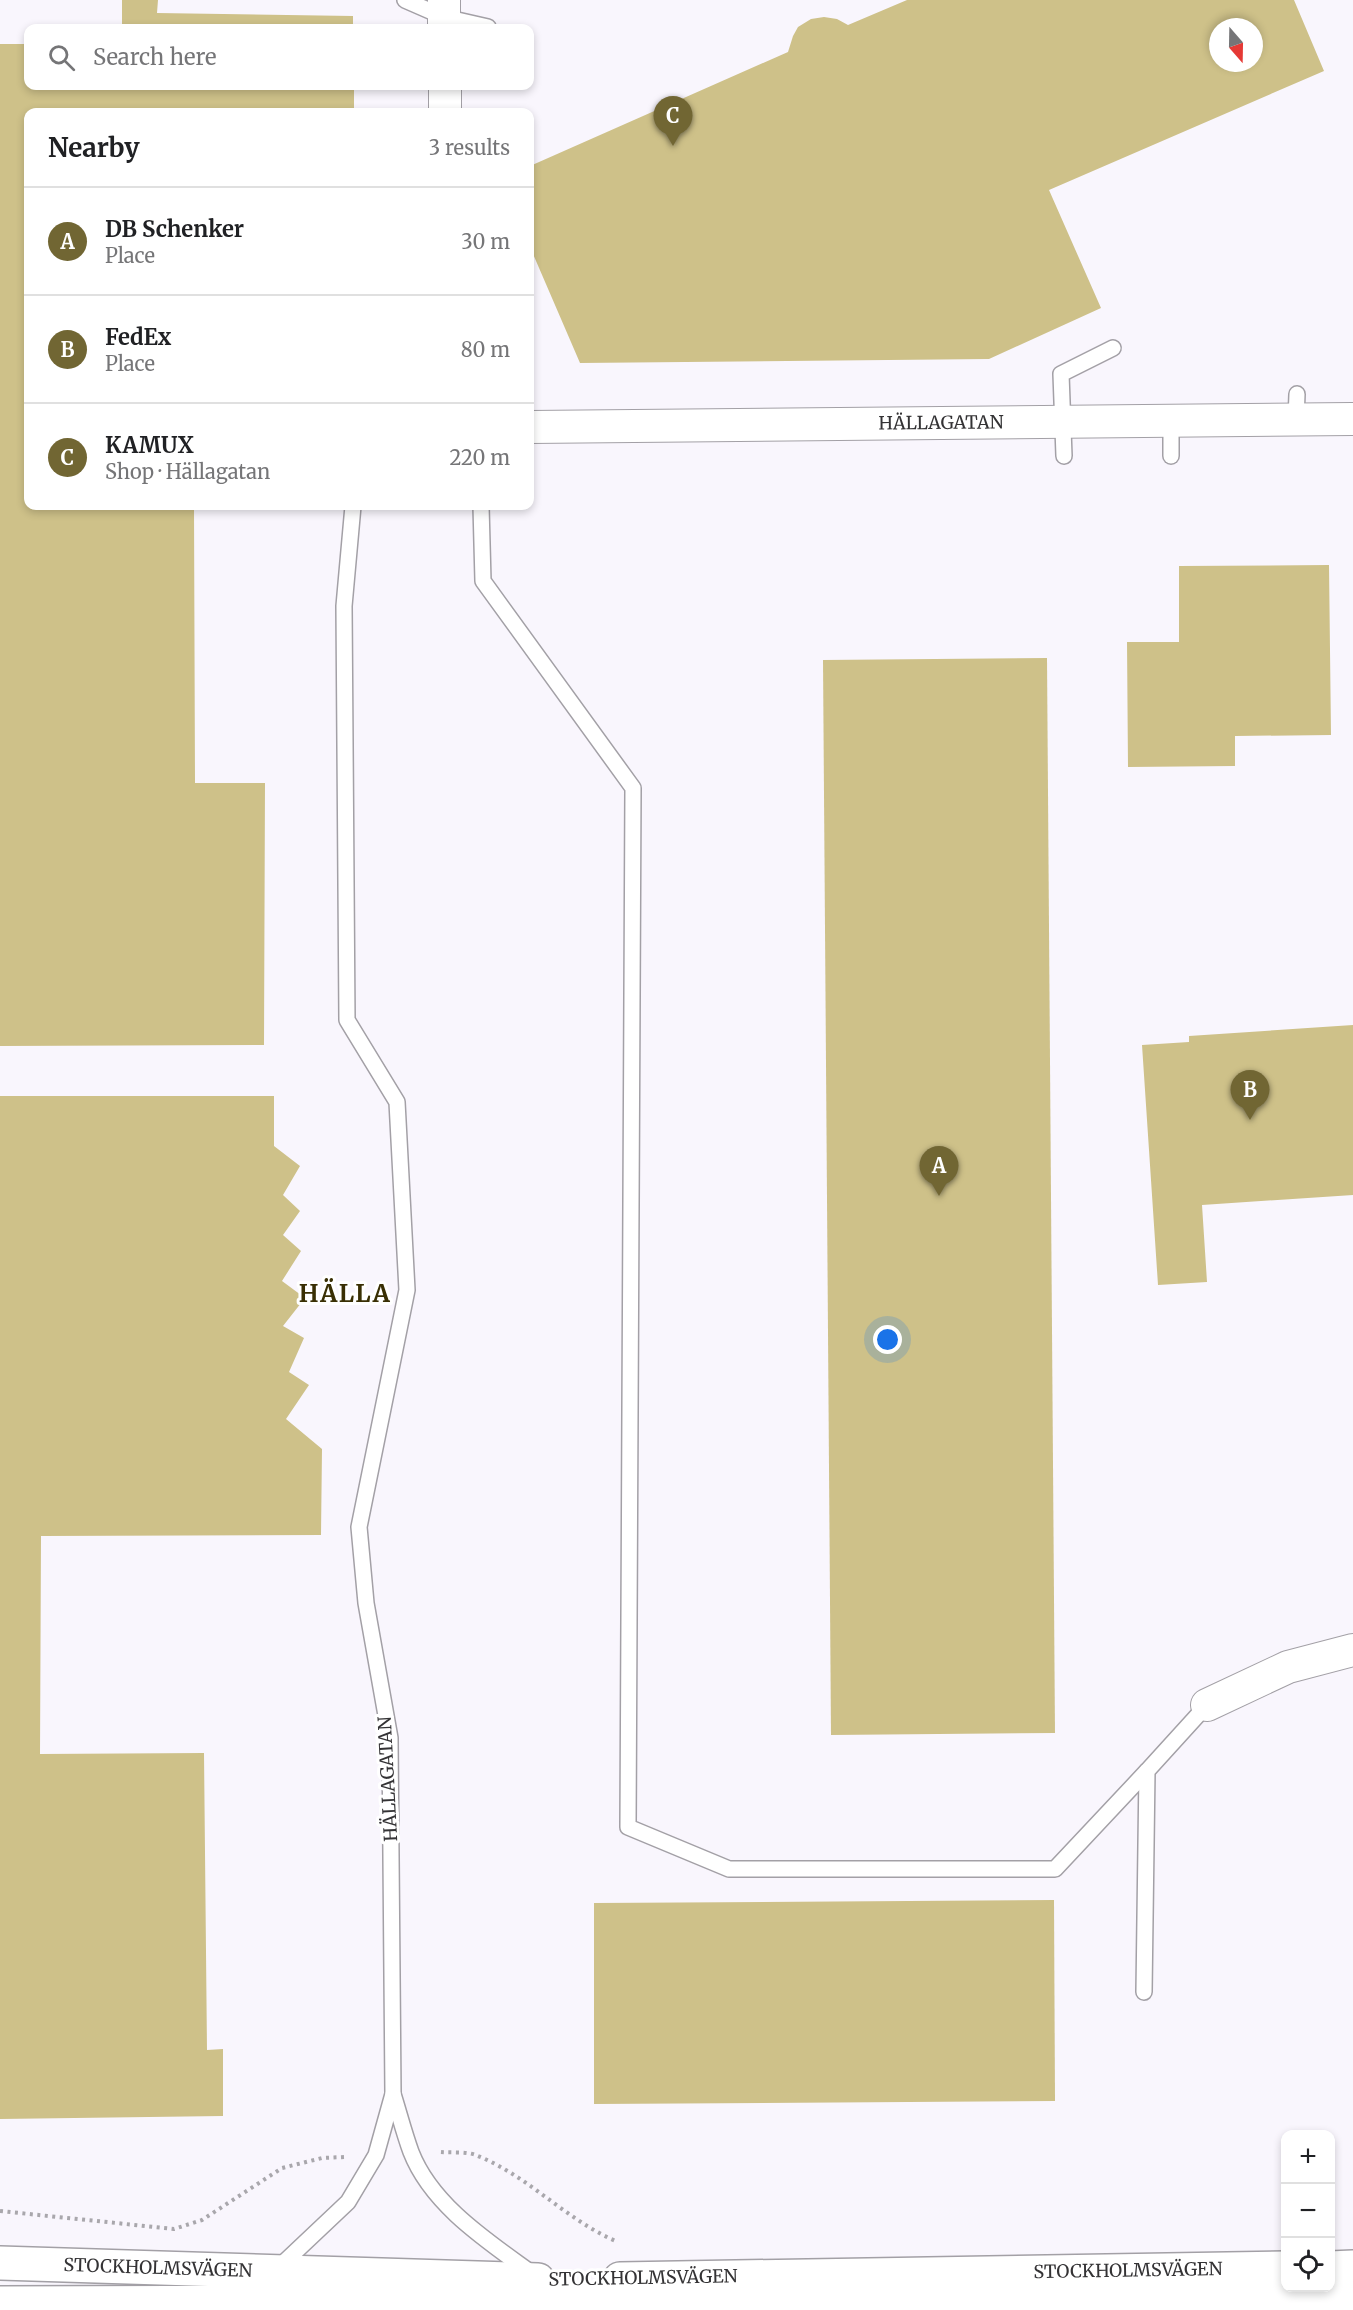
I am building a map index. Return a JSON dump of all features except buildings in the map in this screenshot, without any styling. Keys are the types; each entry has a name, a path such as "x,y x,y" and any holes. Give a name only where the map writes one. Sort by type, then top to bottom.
{"main road":[{"name":"STOCKHOLMSVÄGEN","path":"0,2263 540,2280 1281,2268"},
{"path":"1335,2268 1353,2267"},
{"name":"STOCKHOLMSVÄGEN","path":"0,2303 1353,2299"}],"street":[{"path":"445,90 445,108"},
{"name":"HÄLLAGATAN","path":"534,427 1171,421 1297,407 1353,419"},
{"path":"1207,1705 1288,1667 1353,1650"}],"lane":[{"path":"405,0 444,15 477,24"},
{"path":"1064,456 1061,374 1113,348"},
{"path":"1171,421 1171,456"},
{"name":"HÄLLAGATAN","path":"353,510 344,606 347,1020 397,1102 407,1290 359,1527 366,1603 390,1738 393,2094"},
{"path":"481,510 483,581 633,788 628,1827 729,1869 1054,1869 1147,1772 1207,1705"},
{"path":"1144,1992 1147,1772"},
{"path":"393,2094 411,2153 425,2179 467,2226 540,2280"},
{"path":"274,2272 348,2202 376,2155 393,2094"}],"path":[{"path":"411,2153 435,2151 476,2154 513,2174 590,2229 627,2246"},
{"path":"0,2211 174,2229 202,2220 282,2168 322,2158 376,2155"}],"place":[{"name":"KAMUX","path":"673,146"},
{"name":"FedEx","path":"1250,1120"},
{"name":"DB Schenker","path":"939,1196"}],"district":[{"name":"HÄLLA","path":"345,1294"}]}
